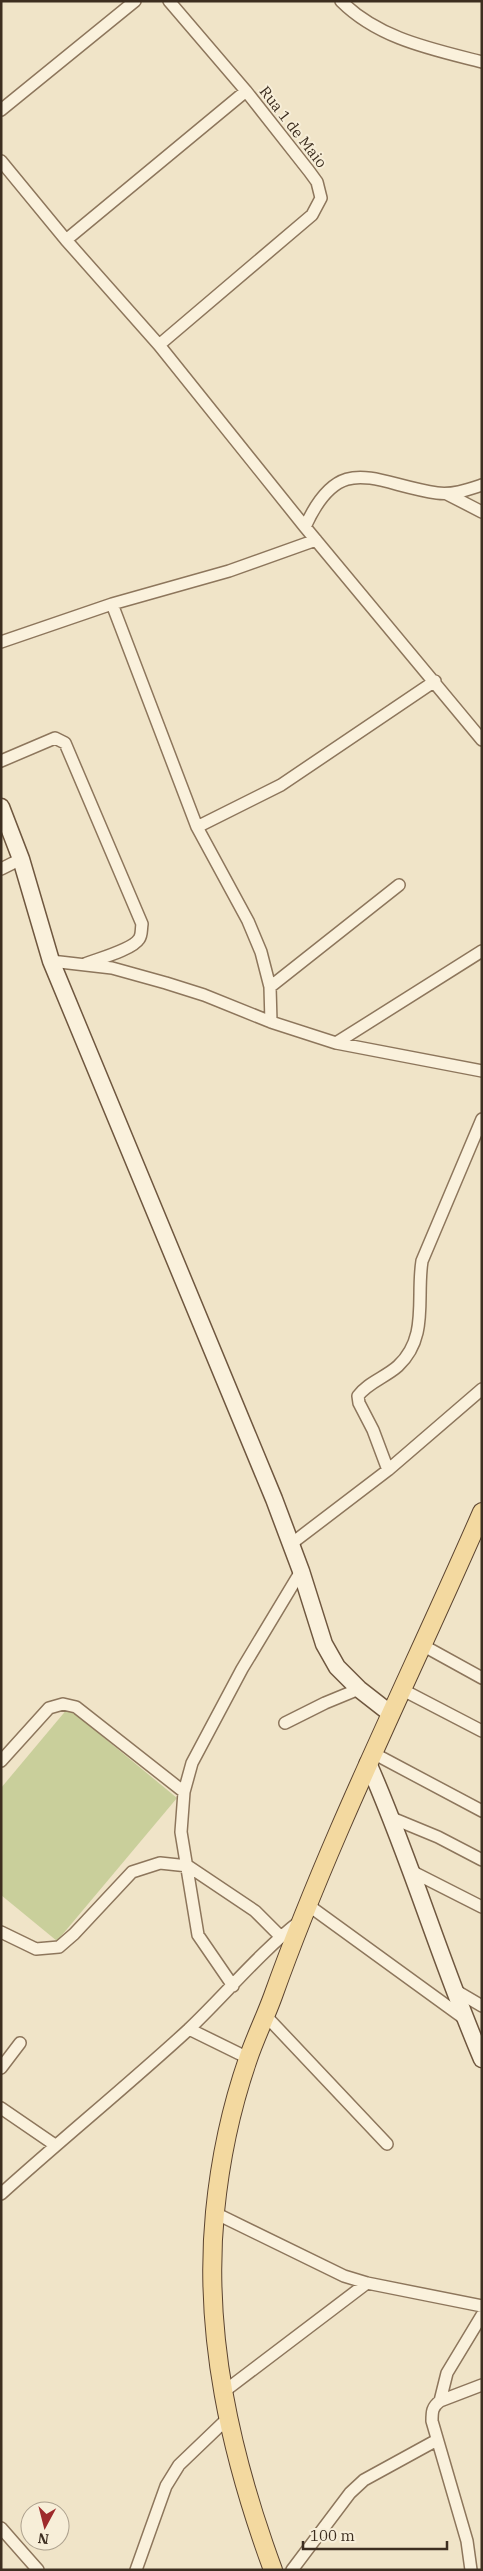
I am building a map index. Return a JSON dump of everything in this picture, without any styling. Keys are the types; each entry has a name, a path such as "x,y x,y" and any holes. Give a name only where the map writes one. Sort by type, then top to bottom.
{"main road":[{"path":"1,807 21,859 51,961 291,1544 324,1644 338,1667 359,1689 391,1714"},
{"path":"273,2570 258,2530 227,2419 214,2329 214,2213 234,2104 248,2058 266,2016 300,1921 370,1758 424,1646 482,1512"},
{"path":"370,1758 453,1989 482,2058"}],"street":[{"path":"1,110 134,1"},
{"name":"Rua 1 de Maio","path":"159,345 312,215 319,206 321,198 318,182 246,91 169,1"},
{"path":"341,1 356,16 384,33 422,47 482,62"},
{"path":"66,240 246,91"},
{"path":"1,161 66,240 159,345 305,528 482,740"},
{"path":"305,528 322,496 342,480 357,476 372,477 447,494 482,512"},
{"path":"447,494 482,485"},
{"path":"1,642 112,604 229,571 316,540"},
{"path":"112,604 197,827 248,921 261,952 270,987 271,1022"},
{"path":"197,827 281,785 435,682"},
{"path":"1,761 55,738 66,743 142,924 138,941 131,946 83,964"},
{"path":"1,869 21,859"},
{"path":"270,987 399,885"},
{"path":"336,1043 482,951"},
{"path":"51,961 112,968 185,989 271,1022 336,1043 482,1071"},
{"path":"388,1470 373,1430 359,1403 358,1396 397,1367 411,1352 416,1342 422,1294 420,1277 422,1261 482,1119"},
{"path":"291,1544 388,1470 482,1389"},
{"path":"233,1986 198,1935 181,1832 184,1792 192,1763 242,1669 301,1571"},
{"path":"424,1646 482,1678"},
{"path":"284,1723 359,1689"},
{"path":"403,1690 482,1731"},
{"path":"1,1761 48,1708 62,1704 76,1707 184,1792"},
{"path":"370,1758 482,1811"},
{"path":"392,1818 438,1837 482,1860"},
{"path":"1,1932 36,1949 59,1946 74,1934 132,1872 160,1863 188,1866 255,1911 280,1936"},
{"path":"411,1871 482,1907"},
{"path":"308,1905 465,2019"},
{"path":"1,2194 189,2029 280,1936 300,1921"},
{"path":"453,1989 482,2006"},
{"path":"266,2016 387,2144"},
{"path":"189,2029 248,2058"},
{"path":"1,2068 20,2044"},
{"path":"1,2108 55,2145"},
{"path":"214,2213 317,2265 367,2283 482,2306"},
{"path":"222,2393 367,2283"},
{"path":"471,2570 467,2541 437,2440 432,2412 440,2401 447,2373 482,2315"},
{"path":"440,2401 482,2385"},
{"path":"136,2570 166,2486 179,2465 227,2419"},
{"path":"292,2570 350,2493 364,2480 437,2440"},
{"path":"1,2528 38,2570"}],"green space":[{"path":"68,1708 177,1798 57,1941 1,1895 1,1788"}]}
